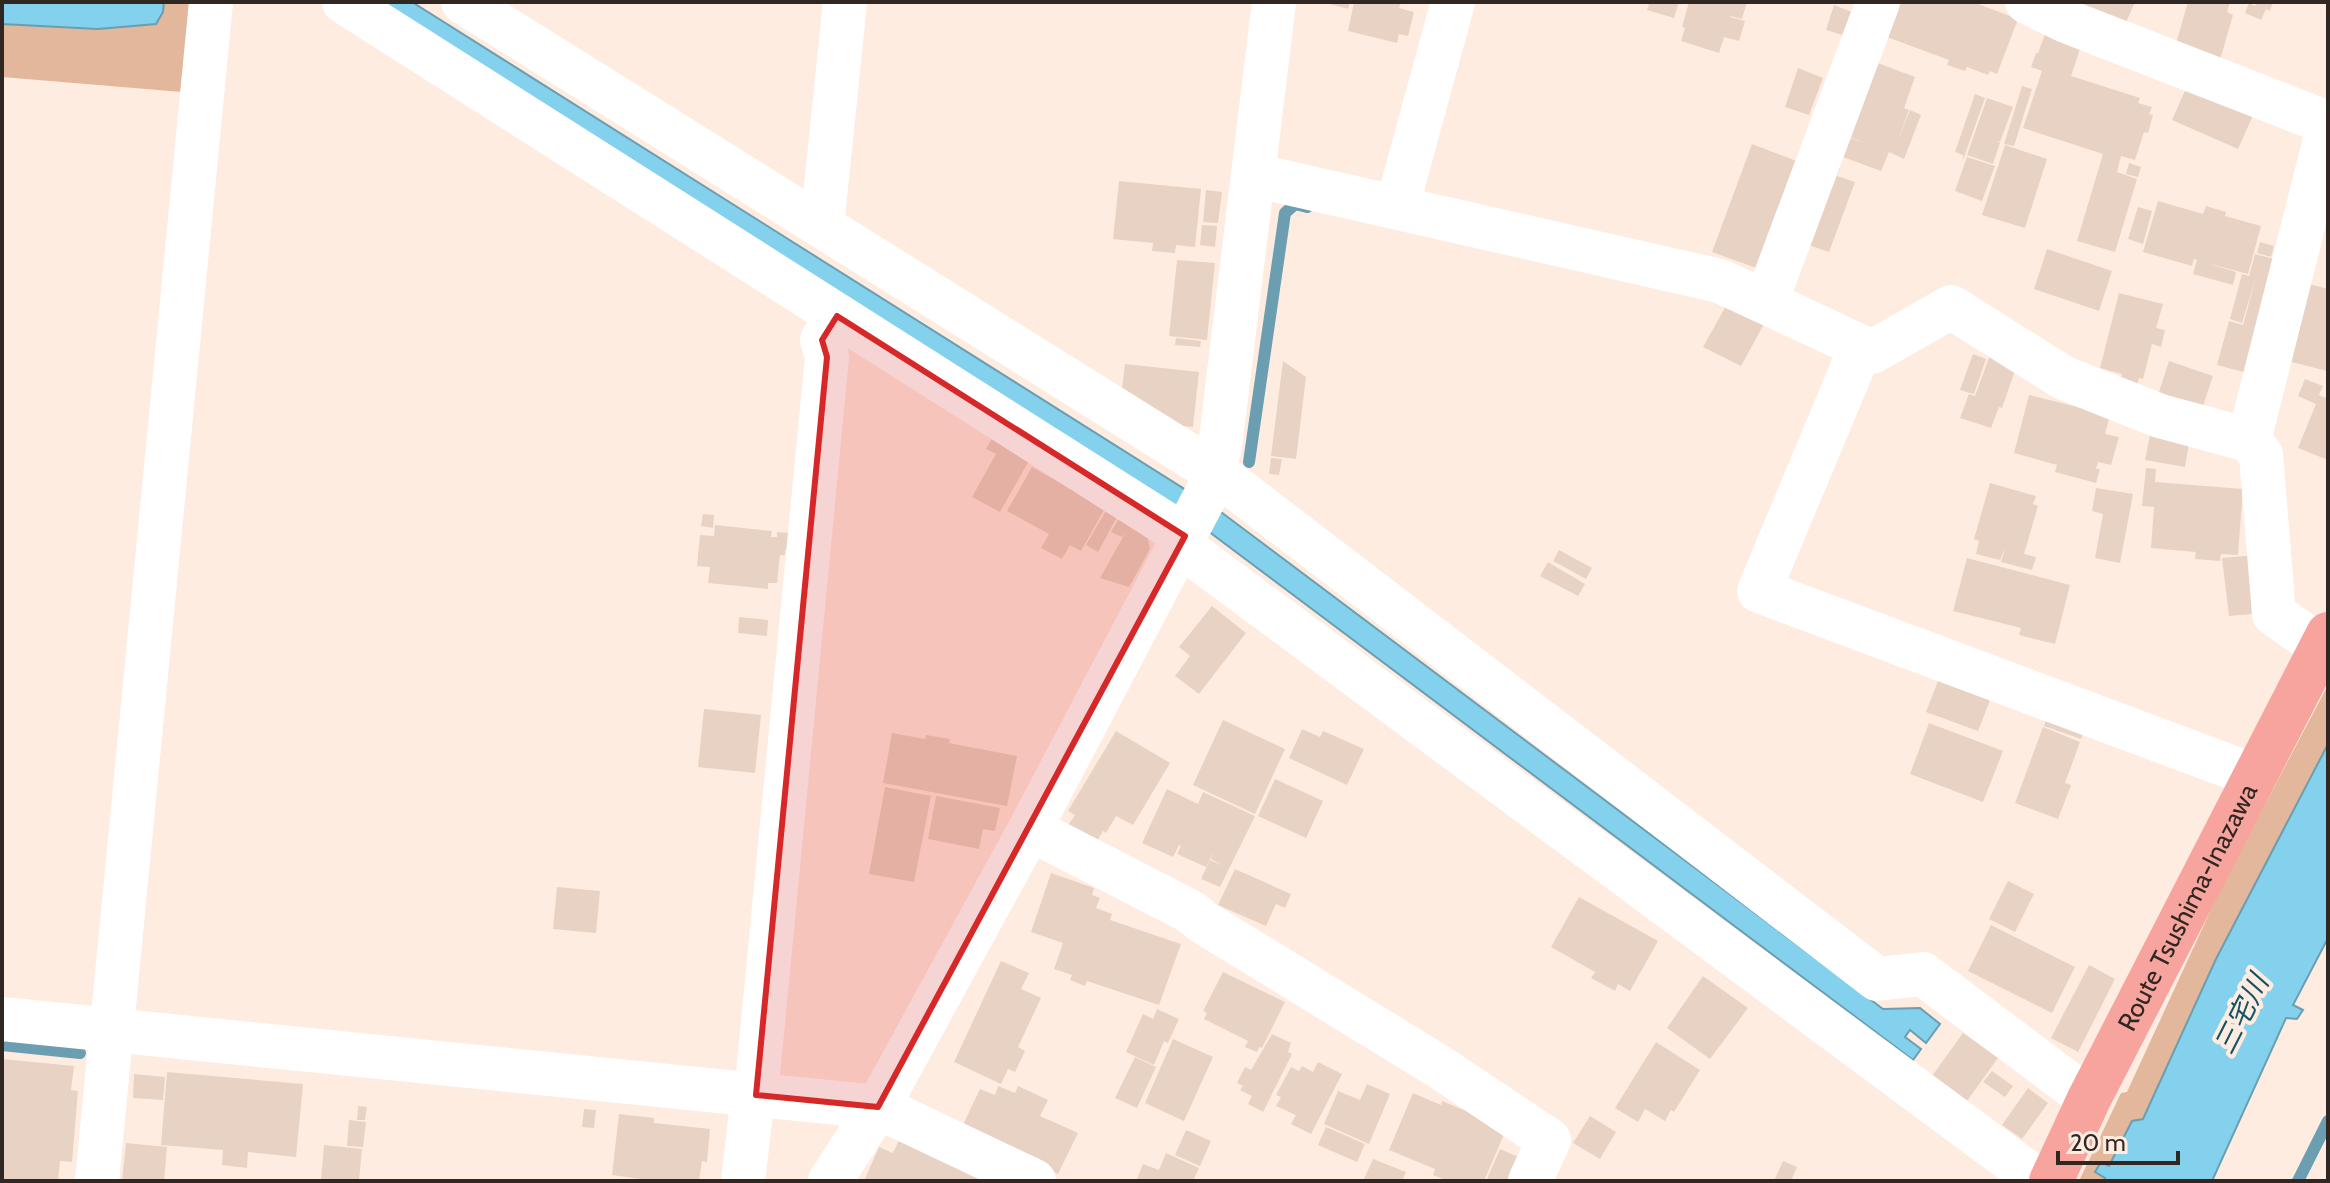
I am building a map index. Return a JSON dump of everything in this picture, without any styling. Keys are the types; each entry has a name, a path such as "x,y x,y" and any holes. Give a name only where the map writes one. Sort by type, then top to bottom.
{"main road":[{"name":"Route Tsushima-Inazawa","path":"2051,1181 2089,1099 2324,640"}],"street":[{"path":"97,1181 211,2"},
{"path":"344,2 1185,537 2039,1181"},
{"path":"463,2 822,226 1211,480 1877,979 1923,974 2089,1099"},
{"path":"822,226 845,2"},
{"path":"830,1181 878,1107 1030,829 1185,537 1211,480 1220,447 1274,2"},
{"path":"1397,207 1453,2"},
{"path":"1766,302 1878,2"},
{"path":"2027,2 2066,21 2328,126 2249,440"},
{"path":"1253,175 1720,281 1872,352 1951,307 2064,378 2160,416 2249,440 2261,455 2274,614 2324,640"},
{"path":"743,1181 827,357 822,340 837,316"},
{"path":"1861,347 1759,591 2255,776"},
{"path":"1030,829 1191,912 1438,1066 1549,1140 1530,1181"},
{"path":"2,1019 878,1107 1034,1181"}],"highlighted area":[{"path":"837,316 1185,536 878,1107 756,1095 827,357 822,340"}],"shaded area":[{"path":"164,2 194,2 182,92 2,77 2,24 98,29 156,24 163,12"},
{"path":"2328,685 2328,744 2216,959 2143,1119 2132,1121 2109,1167 2101,1162 2095,1171 2105,1178 2104,1181 2079,1181 2121,1093 2127,1092 2220,890"}],"water":[{"path":"2,2 164,2 163,12 156,24 98,29 2,24"},
{"path":"372,2 412,2 1221,512 1883,1009 1920,1008 1940,1024 1926,1043 1910,1030 1905,1037 1921,1049 1913,1060 1176,507"},
{"name":"三宅川","path":"2328,744 2328,938 2293,1005 2303,1010 2297,1019 2286,1018 2212,1181 2104,1181 2105,1178 2095,1172 2101,1162 2109,1166 2132,1121 2143,1119 2216,959"}],"building":[{"path":"1323,2 1350,2 1348,9"},
{"path":"1354,2 1401,2 1399,8 1414,12 1408,36 1399,34 1397,43 1348,31"},
{"path":"1642,2 1679,2 1674,18 1647,10 1649,5"},
{"path":"1689,2 1747,2 1742,19 1730,17 1745,21 1739,41 1724,37 1719,53 1681,41"},
{"path":"1900,2 1973,2 2018,19 1997,74 1990,71 1988,75 1967,67 1965,71 1947,65 1949,60 1887,37"},
{"path":"2070,2 2135,2 2124,27"},
{"path":"2188,2 2230,2 2227,12 2233,15 2220,60 2175,47"},
{"path":"2257,2 2273,2 2270,11 2266,9 2261,20 2245,13 2249,3 2255,6"},
{"path":"1834,5 1857,14 1849,37 1826,30"},
{"path":"2047,29 2083,40 2071,76 2140,98 2138,103 2152,107 2148,133 2144,132 2135,160 2121,156 2117,172 2137,179 2115,252 2077,241 2103,154 2023,128 2042,71 2031,67"},
{"path":"1875,62 1915,77 1904,108 1909,110 1897,143 1910,110 1921,115 1904,159 1889,152 1881,171 1843,157 1850,138 1865,143 1847,136"},
{"path":"1798,68 1823,78 1809,115 1785,107"},
{"path":"2188,84 2254,113 2238,149 2172,120"},
{"path":"2022,86 2032,89 2014,146 2004,144"},
{"path":"1975,94 1985,98 1963,160 1963,155 1955,152"},
{"path":"1987,98 2013,107 2000,142 1996,141 2000,143 1993,164 1967,155"},
{"path":"1752,144 1799,162 1759,269 1712,252"},
{"path":"2005,145 2047,159 2025,228 1982,215"},
{"path":"1967,157 1995,166 1982,201 1955,191"},
{"path":"2129,163 2141,167 2138,177 2126,174"},
{"path":"1832,165 1840,168 1837,176 1855,182 1829,252 1803,243"},
{"path":"1119,181 1201,189 1195,247 1176,245 1175,253 1152,251 1153,243 1113,239"},
{"path":"1206,190 1222,192 1218,223 1203,222"},
{"path":"2158,201 2203,214 2206,206 2226,212 2225,216 2261,226 2248,274 2203,262 2236,272 2233,285 2193,274 2197,260 2194,259 2192,266 2143,252"},
{"path":"2138,207 2152,211 2143,244 2128,239"},
{"path":"1202,225 1217,226 1215,247 1200,245"},
{"path":"2260,242 2274,246 2271,257 2257,253"},
{"path":"2047,249 2112,271 2099,311 2034,289"},
{"path":"2255,254 2282,261 2251,374 2217,365 2229,321 2243,325 2256,277 2242,323 2230,319 2242,274 2249,276"},
{"path":"1177,260 1215,263 1207,340 1169,336"},
{"path":"2305,283 2328,289 2327,371 2284,360"},
{"path":"2119,293 2163,304 2156,328 2165,330 2161,347 2152,344 2143,379 2139,378 2137,384 2120,380 2122,374 2100,368"},
{"path":"1727,304 1764,324 1741,366 1703,347"},
{"path":"1176,338 1201,341 1200,347 1175,345"},
{"path":"1991,352 2018,362 2002,408 1999,407 1991,428 1960,418 1969,394 1975,396"},
{"path":"1973,354 1986,359 1974,394 1960,390"},
{"path":"1283,361 1306,377 1296,459 1271,456"},
{"path":"2169,361 2213,376 2202,409 2158,395"},
{"path":"1125,364 1199,372 1193,427 1182,426 1122,389"},
{"path":"2305,379 2323,386 2319,395 2328,399 2328,460 2298,448 2316,404 2298,396"},
{"path":"2029,395 2110,415 2105,434 2119,437 2111,465 2098,462 2096,469 2100,469 2096,483 2055,472 2057,465 2014,453"},
{"path":"2151,430 2190,437 2185,467 2145,460"},
{"path":"992,438 1030,459 1000,512 972,497 996,454 986,449"},
{"path":"1271,458 1282,459 1279,475 1269,474"},
{"path":"1032,467 1105,508 1081,551 1070,545 1062,559 1041,548 1049,534 1007,511"},
{"path":"2146,468 2156,469 2155,482 2243,489 2238,555 2221,554 2220,561 2195,559 2196,552 2151,548 2154,507 2142,506"},
{"path":"1990,483 2036,496 2033,504 2038,506 2024,554 2036,557 2032,570 2001,562 2005,548 2000,560 1976,554 1979,541 1974,539"},
{"path":"2096,488 2133,494 2120,563 2095,558 2103,514 2092,511"},
{"path":"1107,509 1118,515 1098,552 1086,545"},
{"path":"703,514 714,515 713,528 701,526"},
{"path":"1120,516 1146,530 1150,549 1129,587 1100,578 1127,530 1122,537 1111,532"},
{"path":"715,525 772,531 771,537 777,537 777,532 790,533 788,550 785,550 785,555 780,555 777,583 768,583 768,589 708,583 710,567 697,566 700,535 714,536"},
{"path":"1559,550 1592,568 1586,579 1553,561"},
{"path":"2256,555 2263,613 2229,616 2222,558"},
{"path":"1967,558 2070,585 2055,644 2019,635 2021,628 1953,611"},
{"path":"1548,562 1585,584 1578,596 1540,576"},
{"path":"1212,606 1246,633 1199,694 1175,676 1190,656 1179,647"},
{"path":"739,617 768,620 767,636 738,633"},
{"path":"1940,676 1992,695 1978,731 1926,712"},
{"path":"704,709 761,715 755,773 698,767"},
{"path":"2049,711 2086,725 2081,739 2044,726"},
{"path":"1223,720 1285,749 1255,814 1193,785"},
{"path":"1929,723 2003,751 1983,802 1910,774"},
{"path":"2043,727 2080,742 2065,783 2071,785 2058,819 2015,803"},
{"path":"1302,729 1320,737 1323,731 1364,749 1347,785 1289,758"},
{"path":"1116,731 1170,763 1133,825 1116,816 1092,849 1063,833 1075,815 1068,811"},
{"path":"892,733 925,739 926,735 950,739 949,743 1017,756 1007,806 883,783"},
{"path":"1275,779 1323,801 1306,838 1258,816"},
{"path":"885,787 931,796 914,882 869,874"},
{"path":"1167,789 1198,804 1203,792 1255,816 1220,887 1201,879 1210,860 1224,866 1211,859 1214,852 1206,867 1177,854 1179,845 1173,857 1142,843"},
{"path":"936,796 1000,808 995,831 983,829 979,849 928,839"},
{"path":"1235,869 1291,894 1285,908 1276,904 1266,926 1218,905"},
{"path":"1051,873 1094,888 1092,895 1100,898 1096,908 1112,914 1110,920 1181,944 1159,1005 1087,981 1085,986 1070,980 1072,975 1054,969 1063,943 1031,932"},
{"path":"2008,881 2034,894 2015,932 1989,919"},
{"path":"557,887 600,891 596,933 553,929"},
{"path":"1579,897 1658,941 1630,991 1618,984 1615,991 1591,978 1595,972 1551,947"},
{"path":"1991,925 2075,967 2052,1013 1968,971"},
{"path":"1001,961 1029,973 1021,989 1041,998 1018,1047 1025,1051 1015,1072 1008,1069 1001,1084 954,1062"},
{"path":"2089,965 2115,979 2078,1052 2051,1038"},
{"path":"1223,972 1285,1002 1262,1048 1259,1047 1257,1052 1245,1047 1248,1041 1204,1019 1207,1013 1203,1011"},
{"path":"1703,976 1748,1008 1710,1059 1667,1028"},
{"path":"1157,1009 1179,1019 1168,1043 1164,1041 1154,1065 1126,1052 1143,1014 1153,1019"},
{"path":"1963,1033 1998,1058 1967,1101 1932,1076"},
{"path":"1272,1034 1291,1043 1288,1052 1292,1054 1263,1112 1248,1104 1252,1096 1240,1090 1243,1086 1237,1083 1245,1067 1251,1070"},
{"path":"1173,1039 1213,1057 1184,1121 1145,1103"},
{"path":"1656,1042 1700,1070 1665,1121 1645,1109 1638,1122 1615,1108"},
{"path":"1135,1057 1156,1067 1137,1108 1115,1098"},
{"path":"2,1059 74,1066 71,1090 78,1091 72,1162 60,1161 58,1181 2,1181"},
{"path":"1318,1062 1342,1074 1311,1134 1291,1124 1296,1115 1276,1106 1281,1097 1276,1095 1291,1067 1299,1071 1302,1066 1313,1072"},
{"path":"1992,1071 2013,1086 2005,1097 1983,1082"},
{"path":"167,1072 303,1084 296,1157 248,1152 247,1168 222,1165 223,1150 161,1145"},
{"path":"134,1074 165,1077 163,1100 133,1098"},
{"path":"1367,1084 1390,1094 1369,1144 1324,1124 1338,1091 1360,1100"},
{"path":"998,1086 1015,1093 1018,1086 1048,1100 1040,1116 1078,1133 1058,1174 961,1129 980,1089 995,1095"},
{"path":"2028,1088 2048,1103 2022,1139 2002,1125"},
{"path":"1413,1093 1490,1121 1505,1132 1484,1181 1448,1181 1433,1175 1435,1169 1389,1150"},
{"path":"358,1106 367,1107 365,1120 357,1120"},
{"path":"584,1109 596,1110 594,1128 582,1127"},
{"path":"619,1114 654,1118 654,1123 710,1129 707,1162 702,1161 699,1181 655,1181 612,1175"},
{"path":"1590,1116 1616,1132 1600,1159 1573,1143"},
{"path":"349,1120 366,1122 363,1147 347,1146"},
{"path":"1326,1127 1365,1144 1357,1162 1318,1145"},
{"path":"1186,1130 1211,1141 1200,1166 1175,1155"},
{"path":"900,1138 995,1181 864,1181 879,1147 893,1153"},
{"path":"126,1143 167,1147 164,1181 122,1181"},
{"path":"324,1145 362,1149 359,1181 321,1181"},
{"path":"1500,1149 1523,1159 1514,1181 1486,1181"},
{"path":"1166,1153 1199,1168 1193,1181 1136,1181 1143,1164 1159,1170"},
{"path":"1373,1159 1406,1172 1402,1181 1363,1181"},
{"path":"1783,1161 1797,1167 1791,1181 1774,1181"}],"waterway":[{"path":"1249,462 1285,213 1295,204 1307,207"},
{"path":"2,1045 80,1053"},
{"path":"2298,1181 2328,1121"}]}
